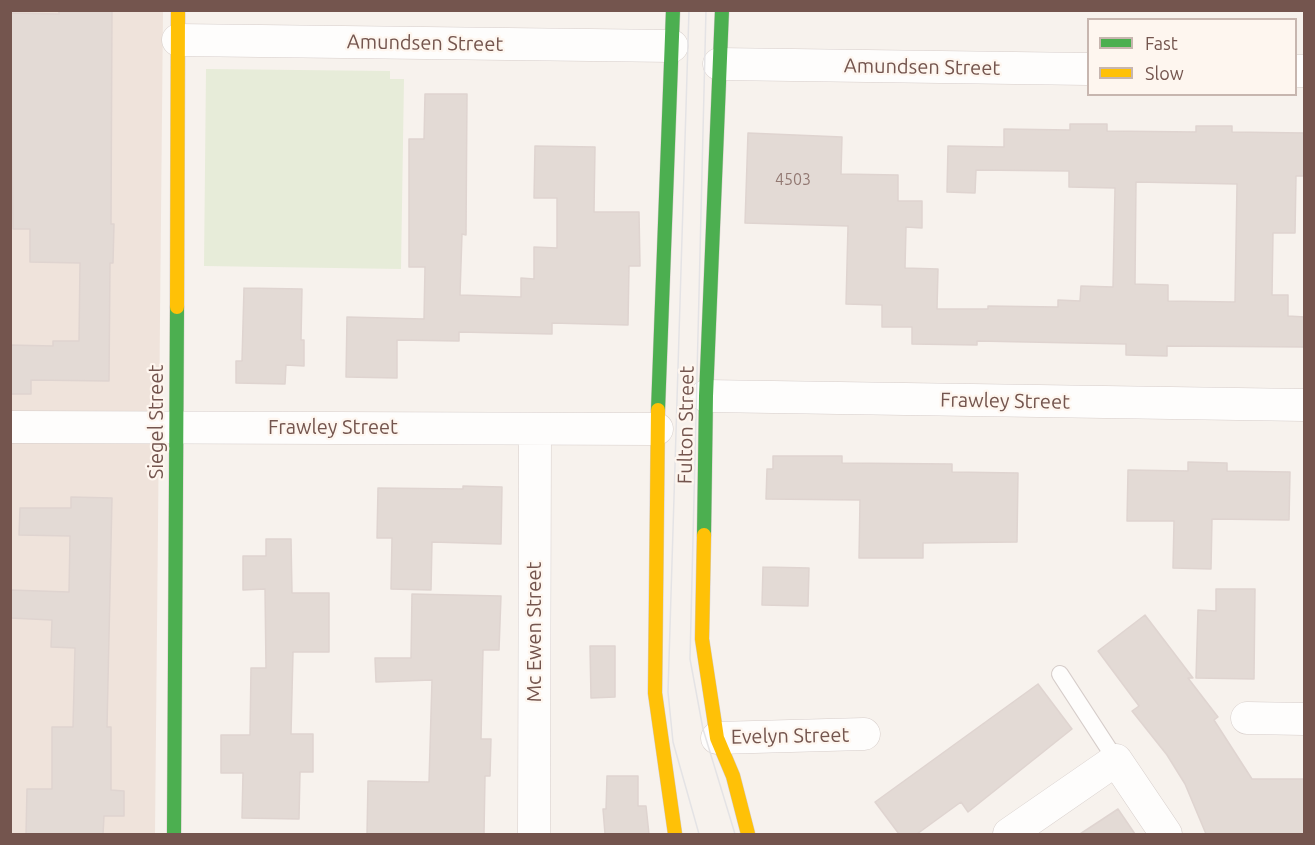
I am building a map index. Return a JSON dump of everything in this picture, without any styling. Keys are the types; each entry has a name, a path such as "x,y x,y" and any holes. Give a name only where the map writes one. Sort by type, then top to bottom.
{"main road":[{"name":"Fulton Street","path":"673,10 657,429 655,693 675,834"},
{"name":"Fulton Street","path":"722,10 706,396 702,639 717,738 733,776 748,834"},
{"name":"Siegel Street","path":"174,834 178,25"}],"street":[{"name":"Amundsen Street","path":"178,25 672,46"},
{"name":"Amundsen Street","path":"719,64 1087,69"},
{"name":"Frawley Street","path":"706,396 1305,405"},
{"name":"Frawley Street","path":"10,427 657,429"},
{"name":"Mc Ewen Street","path":"534,834 535,430"},
{"path":"1247,718 1305,719"},
{"name":"Evelyn Street","path":"717,738 864,734"},
{"path":"1009,834 1116,760 1166,834"}],"lane":[{"path":"1060,675 1116,760"}],"shaded area":[{"path":"10,11 163,11 155,834 11,834"}],"green space":[{"path":"206,69 390,71 390,79 404,79 401,269 204,266"}],"building":[{"path":"59,10 112,10 111,224 114,224 113,263 110,263 109,381 31,380 31,394 10,394 10,345 53,346 53,341 79,341 80,263 30,262 30,229 13,229 10,13 59,14"},
{"path":"425,94 467,94 466,235 462,234 460,295 521,297 521,278 534,279 534,247 557,248 557,198 534,198 535,146 595,147 594,212 639,212 640,266 629,266 628,325 552,323 552,334 459,332 459,341 397,340 397,378 346,377 347,317 424,319 425,267 409,267 409,139 424,139"},
{"path":"1070,124 1107,124 1107,131 1196,132 1196,126 1232,126 1232,132 1305,133 1305,176 1296,176 1295,233 1273,233 1272,295 1288,295 1288,316 1305,317 1305,347 1167,346 1167,356 1126,355 1126,344 977,341 977,345 912,344 912,327 882,327 882,305 846,304 848,226 745,223 748,133 842,137 841,174 898,175 898,201 922,201 922,228 906,227 905,268 938,269 937,309 988,309 988,306 1058,307 1058,300 1080,301 1081,286 1113,287 1115,188 1069,187 1069,171 976,170 975,193 947,192 948,146 1004,147 1004,129 1070,130","holes":["1136,182 1237,184 1235,302 1168,301 1168,285 1135,284"]},
{"path":"244,288 302,289 301,340 304,340 304,366 286,365 285,384 236,383 236,361 242,361"},
{"path":"773,456 842,456 842,463 952,464 952,472 1018,473 1017,542 923,543 923,558 859,558 860,500 766,499 767,469 773,469"},
{"path":"1188,462 1227,463 1227,471 1290,472 1289,520 1212,519 1211,569 1173,568 1174,521 1127,521 1128,470 1188,471"},
{"path":"463,486 502,487 501,544 432,542 431,590 391,589 392,538 377,538 378,488 463,489"},
{"path":"71,497 112,498 107,727 111,727 111,790 124,791 124,816 104,816 103,834 26,834 27,789 52,789 52,727 73,727 75,648 51,647 52,620 10,618 10,590 69,592 70,536 19,535 20,508 71,508"},
{"path":"266,539 291,539 292,593 329,593 329,652 293,652 291,734 313,734 313,772 300,772 299,819 242,818 243,773 221,773 221,735 250,735 251,668 266,668 265,589 243,590 243,556 266,556"},
{"path":"763,567 809,568 808,606 762,605"},
{"path":"1216,589 1255,589 1254,679 1196,678 1198,610 1216,611"},
{"path":"412,594 501,596 499,650 483,650 481,739 491,739 490,776 485,776 484,834 367,834 368,781 429,782 432,680 376,682 375,658 411,658"},
{"path":"1145,615 1193,678 1188,678 1218,717 1214,720 1252,779 1305,779 1305,834 1206,834 1185,784 1167,755 1132,711 1139,706 1098,651"},
{"path":"590,646 615,646 615,697 591,698"},
{"path":"1038,684 1072,729 968,812 961,802 917,834 899,834 875,802"},
{"path":"607,776 638,776 638,806 646,806 649,834 605,834 603,809 606,809"},
{"path":"1118,809 1135,834 1080,834"}],"tram line":[{"path":"689,10 668,692 673,742 699,834"},
{"path":"706,10 690,659 703,729 735,834"}],"traffic: fast":[{"path":"658,410 673,10"},
{"path":"704,535 706,396 722,10"},
{"path":"174,834 177,307"}],"traffic: slow":[{"path":"177,307 178,10"},
{"path":"658,410 655,693 675,834"},
{"path":"704,535 702,639 717,738 733,776 748,834"}]}
